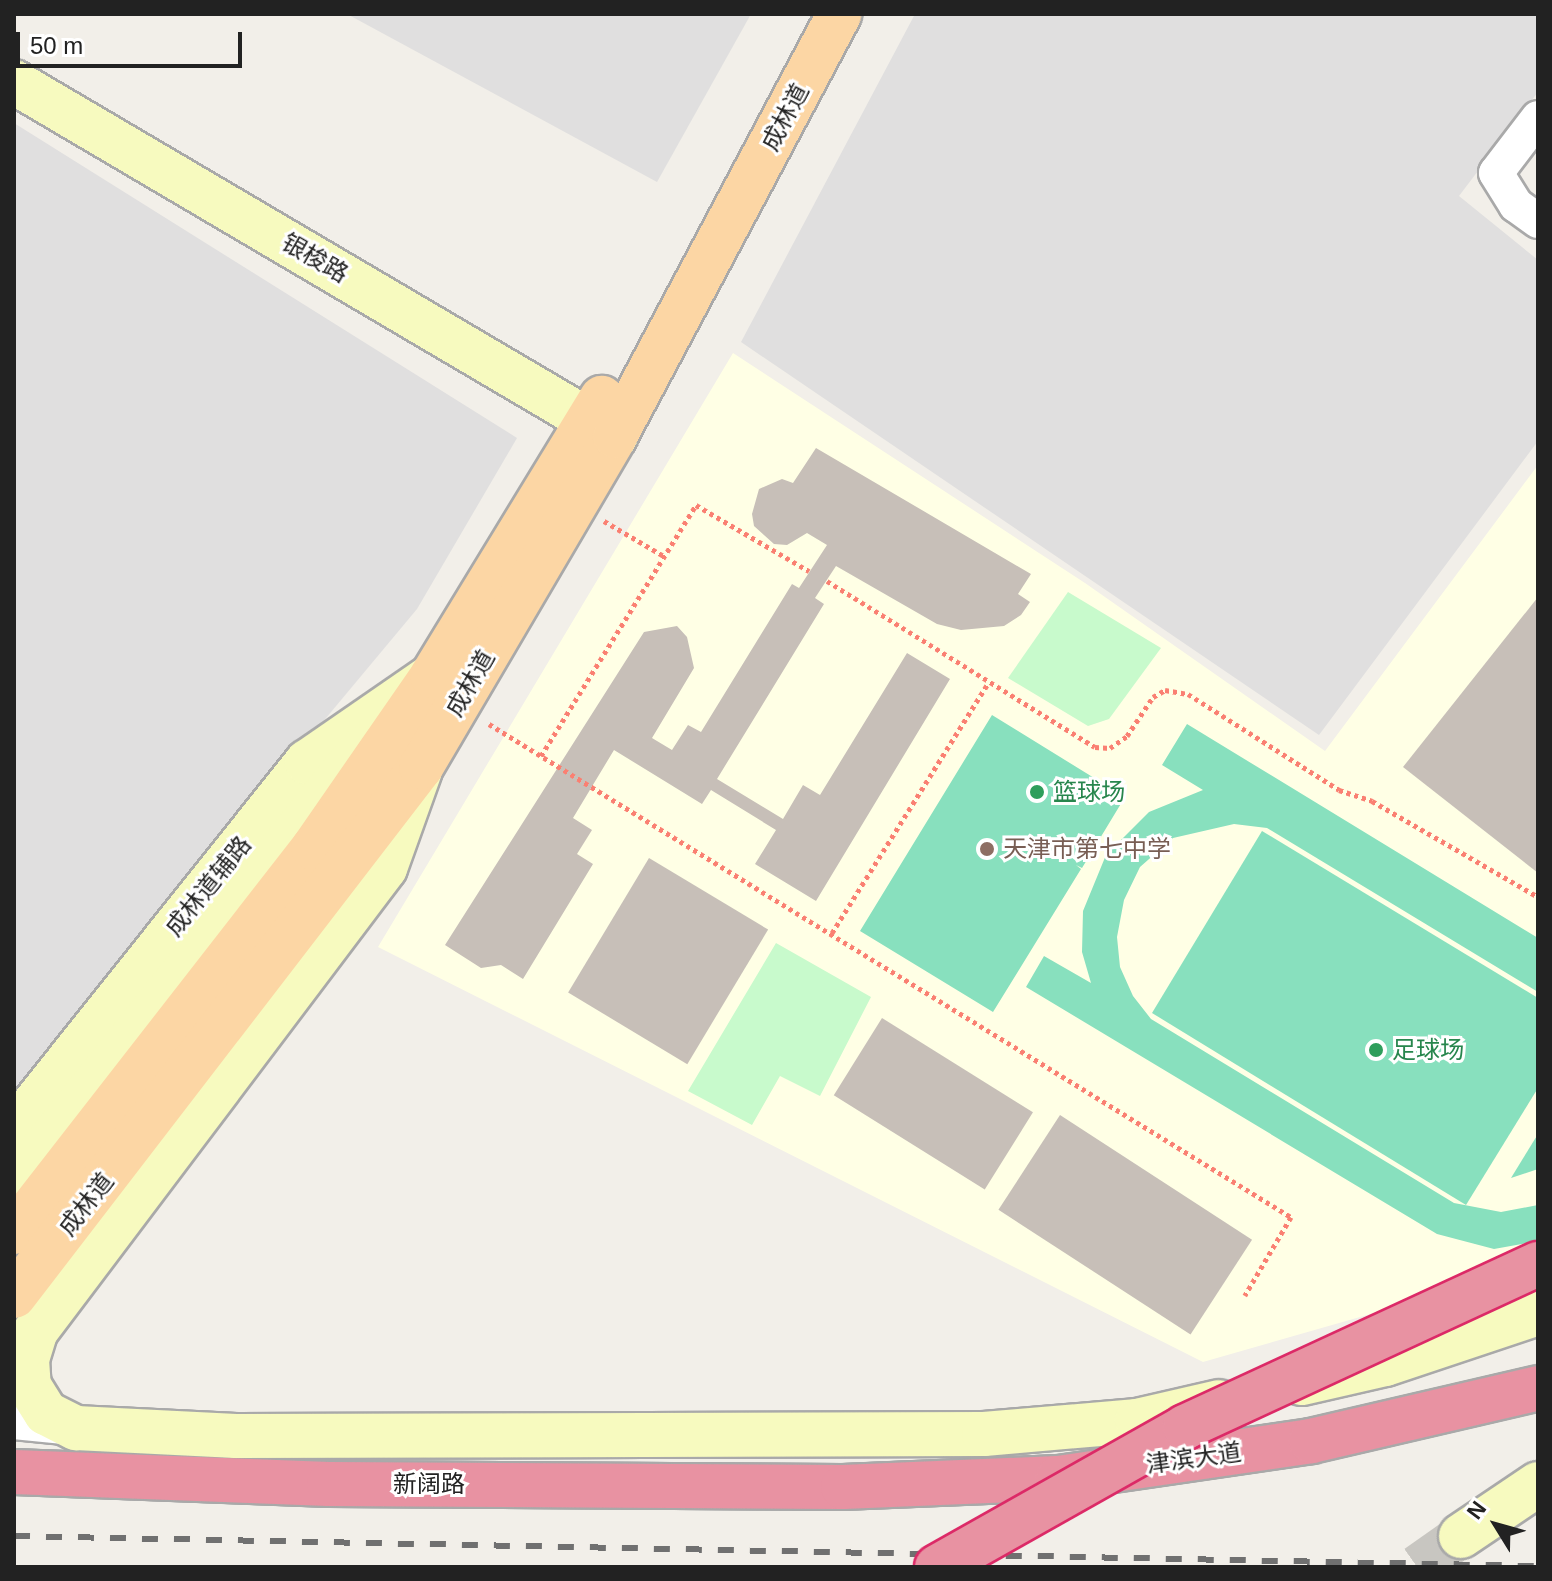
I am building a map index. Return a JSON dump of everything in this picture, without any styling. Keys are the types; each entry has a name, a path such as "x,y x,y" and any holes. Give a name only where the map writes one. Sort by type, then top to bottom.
{"highway":[{"path":"937,1567 1106,1471 1264,1389 1538,1264"},
{"name":"津滨大道","path":"843,1487 1106,1471 1311,1441 1538,1388"},
{"name":"新阔路","path":"14,1472 329,1484 843,1487"}],"main road":[{"name":"成林道","path":"14,1232 313,848 445,690 576,504 602,428 810,14"},
{"name":"成林道","path":"21,1329 421,767 445,690 602,428 839,14"}],"street":[{"name":"银梭路","path":"14,82 602,428"},
{"path":"1538,118 1496,173 1516,205 1538,221"},
{"path":"14,1185 337,777 445,690"},
{"name":"成林道辅路","path":"14,1129 307,762 445,690"},
{"path":"14,1422 236,1436 984,1434 1137,1421 1385,1364 1538,1313"},
{"path":"21,1329 29,1386 46,1413 76,1428"},
{"path":"1461,1536 1538,1484"}],"path":[{"path":"576,504 664,556"},
{"path":"541,756 696,505 809,571"},
{"path":"827,581 1095,747 1110,748 1127,736 1153,697 1165,690 1188,694 1339,790 1372,801 1538,897"},
{"path":"832,933 988,683"},
{"path":"445,690 541,756 1291,1217 1245,1295"}],"shaded area":[{"path":"347,14 751,14 657,182"},
{"path":"915,14 1538,14 1538,92 1459,196 1538,260 1538,441 1319,735 741,342"},
{"path":"14,123 517,438 417,609 14,1092"},
{"name":"天津市第七中学","path":"733,353 1085,583 1325,751 1538,465 1538,1246 1374,1313 1203,1362 378,947"}],"green space":[{"path":"1068,592 1161,648 1109,719 1088,726 1008,678"},
{"path":"992,715 1125,797 1082,868 1076,865 1081,869 993,1012 860,931"},
{"path":"1187,724 1538,938 1538,992 1267,828 1234,824 1173,838 1140,867 1124,900 1117,937 1120,967 1133,996 1151,1019 1454,1203 1501,1212 1538,1205 1538,1241 1494,1249 1437,1234 1026,987 1044,956 1091,983 1082,952 1083,911 1106,855 1149,812 1203,790 1162,765"},
{"name":"足球场","path":"1262,831 1538,998 1538,1088 1466,1205 1152,1013"},
{"path":"776,943 871,997 820,1096 780,1076 752,1125 688,1091"},
{"path":"1538,1134 1538,1169 1511,1178"}],"building":[{"path":"816,448 1031,574 1018,594 1030,602 1021,615 1004,626 961,630 937,624 836,566 815,598 824,604 717,779 783,819 803,785 820,795 907,653 950,679 816,901 755,864 776,830 711,790 702,804 614,750 573,818 592,830 577,854 593,864 523,979 501,965 481,968 445,945 644,632 677,626 687,637 694,668 652,738 672,750 688,725 701,732 792,584 799,588 827,545 807,533 787,545 774,544 754,526 752,514 759,489 782,479 793,483"},
{"path":"1538,597 1538,873 1403,767"},
{"path":"649,858 768,930 687,1064 568,993"},
{"path":"882,1018 1033,1112 985,1189 834,1095"},
{"path":"1060,1115 1252,1240 1191,1334 998,1210"}],"tunnel":[{"path":"1417,1567 1461,1536"}],"railway":[{"path":"14,1536 1538,1566"}],"place":[{"name":"篮球场","path":"1037,792"},
{"name":"天津市第七中学","path":"987,849"},
{"name":"足球场","path":"1376,1050"}]}
